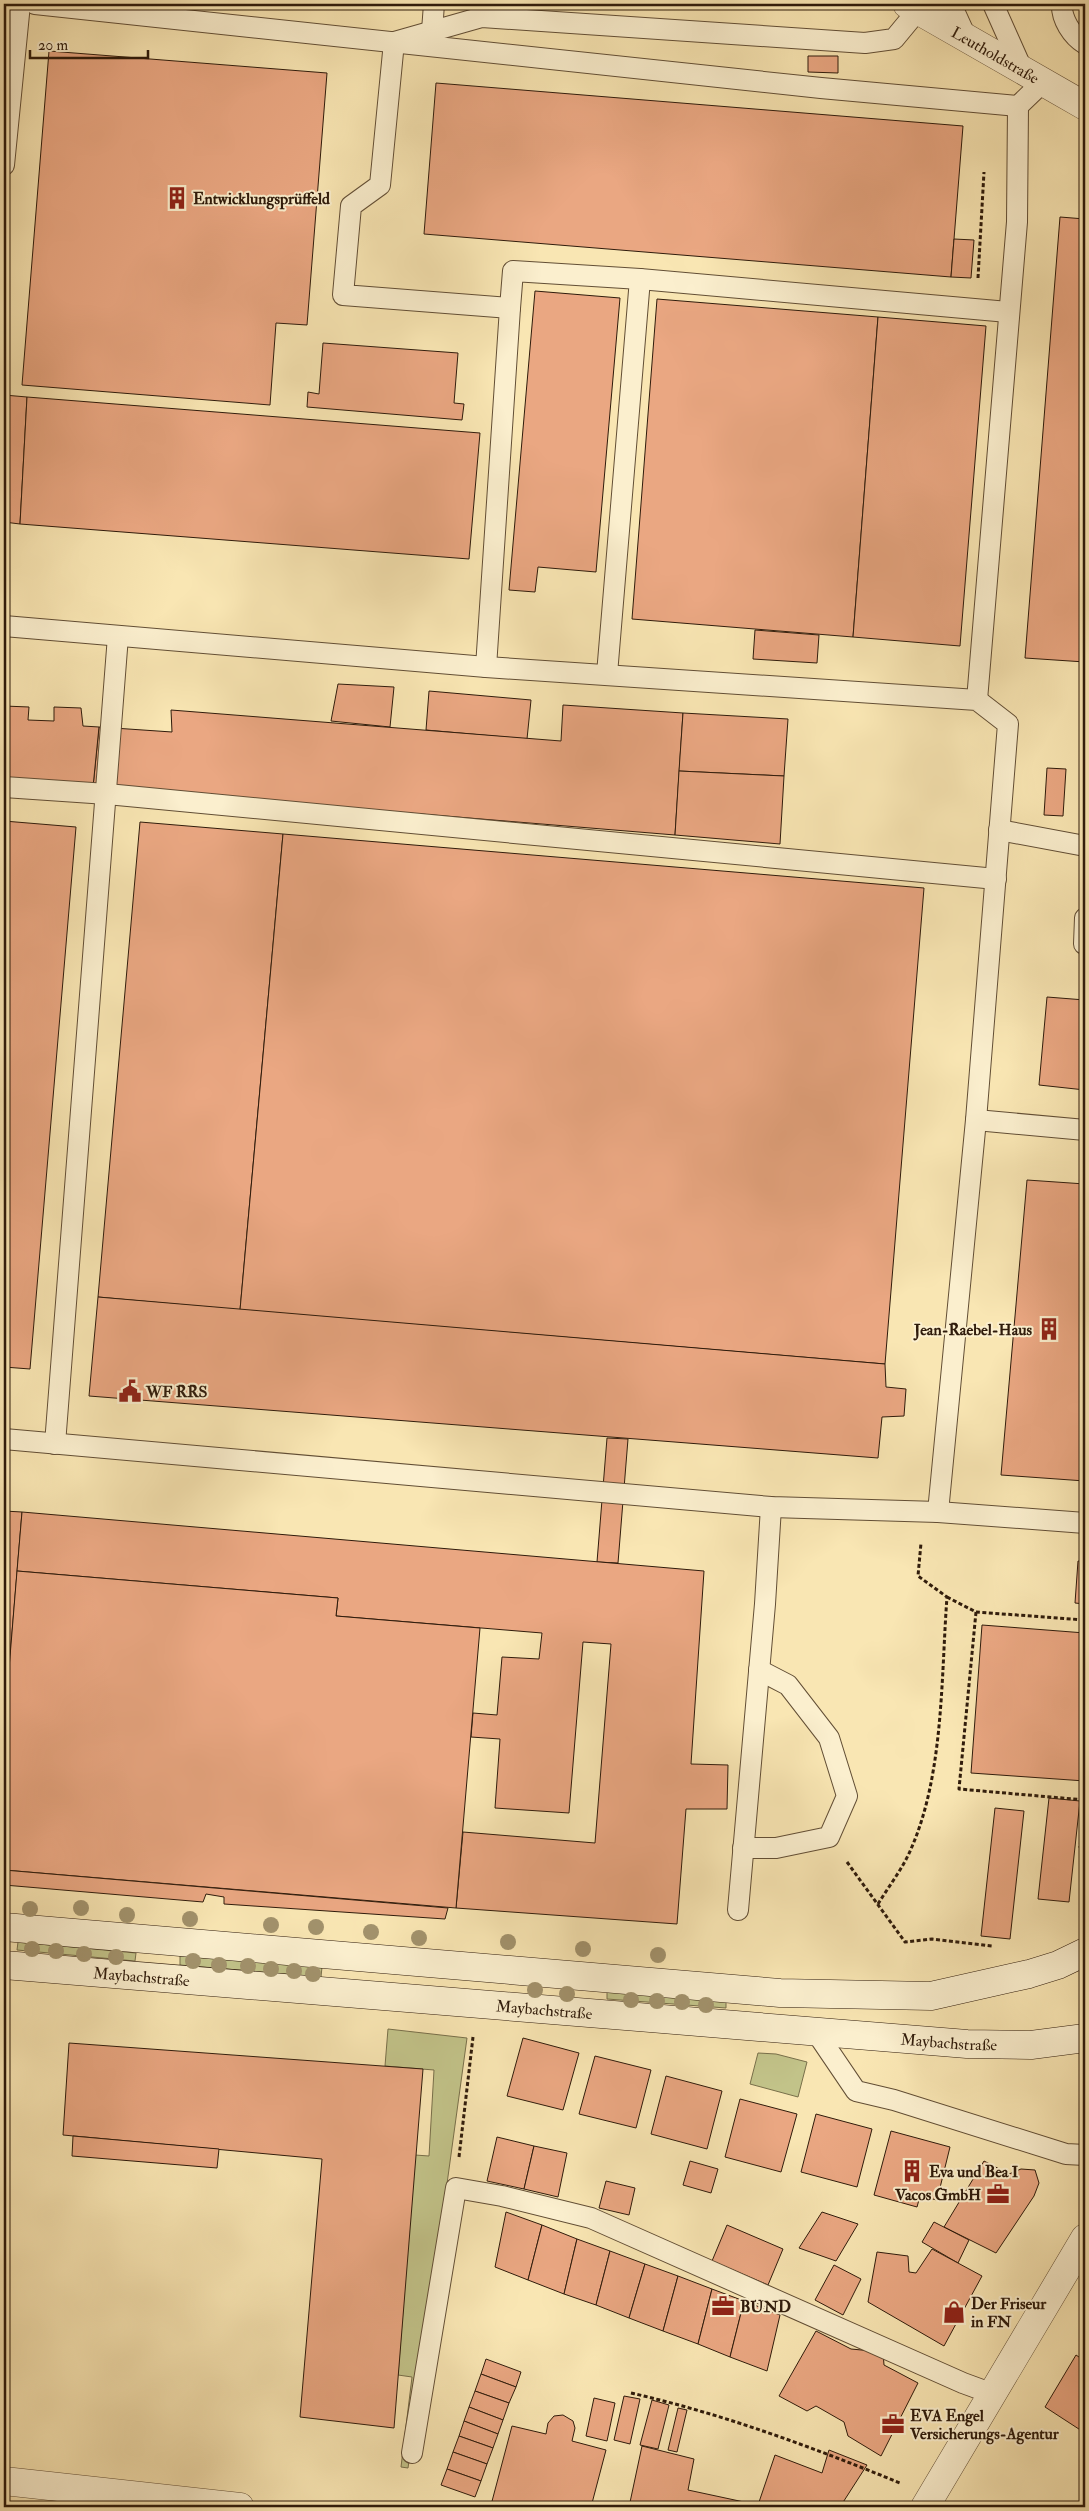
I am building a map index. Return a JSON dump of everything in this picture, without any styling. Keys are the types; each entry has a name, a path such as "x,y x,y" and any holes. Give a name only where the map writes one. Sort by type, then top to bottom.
{"main road":[{"name":"Leutholdstraße","path":"912,7 1085,106"},
{"path":"4,1927 780,1993 931,1996 1058,1966 1085,1952"},
{"path":"404,1999 407,1961"},
{"name":"Maybachstraße","path":"4,1965 967,2044 1031,2046 1085,2038"},
{"path":"925,2507 1085,2238"},
{"path":"4,2481 240,2507"}],"lane":[{"path":"4,165 20,4"},
{"path":"35,4 138,9 394,42 811,87 1018,106"},
{"path":"432,31 434,4"},
{"path":"951,4 966,37"},
{"path":"977,700 1017,222 1018,106 1032,75 993,4"},
{"path":"1062,4 1062,14 1077,39 1085,44"},
{"path":"394,42 482,16 865,42 894,39 912,7"},
{"path":"394,42 380,185 351,206 344,295 510,308"},
{"path":"486,667 513,271 640,279 1008,312"},
{"path":"607,674 640,279"},
{"path":"4,626 486,667 977,700 1008,724 976,1120 938,1512"},
{"path":"55,1444 118,636"},
{"path":"4,787 107,794 996,879"},
{"path":"999,830 1085,846"},
{"path":"1084,944 1085,918"},
{"path":"976,1120 1085,1130"},
{"path":"4,1439 771,1506 938,1512 1085,1523"},
{"path":"738,1910 771,1506"},
{"path":"743,1848 776,1848 829,1837 847,1796 829,1738 788,1685 759,1670"},
{"path":"816,2032 856,2091 894,2100 1066,2154 1085,2155"},
{"path":"412,2453 456,2188 502,2196 591,2218 963,2384 993,2394"}],"path":[{"path":"976,308 983,190"},
{"path":"901,1512 900,1536 922,1537 918,1576 947,1597 976,1612 1085,1620"},
{"path":"878,1904 911,1850 924,1814 935,1763 947,1597"},
{"path":"976,1612 959,1789 1085,1800 1080,1846 1085,1847"},
{"path":"829,1837 905,1942 932,1940 996,1946"},
{"path":"456,2188 473,2033"},
{"path":"631,2393 681,2404 820,2450 902,2484"}],"green space":[{"path":"18,1942 136,1953 135,1961 17,1950"},
{"path":"180,1956 322,1967 321,1977 180,1965"},
{"path":"607,1991 726,2001 726,2008 607,1999"},
{"path":"388,2029 467,2038 408,2468 401,2467 412,2377 398,2375 415,2155 429,2156 434,2070 385,2066"},
{"path":"758,2053 776,2054 807,2062 798,2097 750,2084"}],"building":[{"name":"Entwicklungsprüffeld","path":"49,51 327,73 307,325 276,323 270,405 22,385"},
{"path":"808,56 838,56 838,73 808,72"},
{"path":"436,83 963,126 951,277 424,234"},
{"path":"1060,217 1085,219 1085,662 1025,658"},
{"path":"954,239 974,240 971,278 951,277"},
{"path":"535,291 620,298 596,572 538,567 535,592 509,590"},
{"path":"657,299 878,317 853,637 632,619"},
{"path":"878,317 986,326 960,646 853,637"},
{"path":"323,343 458,353 454,403 464,404 462,420 307,407 308,392 319,394"},
{"path":"4,395 27,397 20,524 4,522"},
{"path":"27,397 480,433 469,559 20,524"},
{"path":"755,630 819,635 817,663 753,659"},
{"path":"338,684 394,687 390,727 331,721"},
{"path":"429,691 531,700 527,739 426,730"},
{"path":"563,705 683,713 675,835 93,787 99,727 172,732 171,710 561,741"},
{"path":"4,706 29,707 28,720 54,721 54,707 81,708 83,726 99,727 93,787 4,779"},
{"path":"683,713 788,719 784,776 679,771"},
{"path":"1047,768 1066,769 1063,816 1044,815"},
{"path":"679,771 784,776 780,844 675,835"},
{"path":"4,821 76,827 30,1369 4,1367"},
{"path":"140,822 283,834 240,1310 98,1297"},
{"path":"283,834 924,888 885,1364 240,1310"},
{"path":"1047,997 1085,1000 1085,1090 1039,1085"},
{"name":"Jean-Raebel-Haus","path":"1027,1180 1085,1184 1085,1481 1001,1475"},
{"path":"98,1297 885,1364 886,1387 906,1389 904,1416 882,1417 878,1458 89,1396"},
{"path":"607,1438 628,1439 618,1563 597,1562"},
{"path":"4,1511 22,1512 4,1730"},
{"path":"22,1512 704,1571 691,1764 728,1765 727,1809 686,1809 677,1924 456,1908 463,1832 595,1843 611,1644 583,1642 569,1813 495,1808 500,1739 471,1737 473,1713 497,1715 502,1657 539,1659 542,1633 336,1616 338,1598 17,1571"},
{"path":"1078,1561 1085,1562 1085,1604 1075,1603"},
{"path":"17,1571 338,1598 336,1616 480,1628 456,1908 4,1870 4,1730"},
{"path":"982,1625 1085,1633 1085,1781 971,1773"},
{"path":"1049,1798 1080,1801 1069,1902 1038,1899"},
{"path":"995,1808 1024,1811 1010,1939 981,1936"},
{"path":"4,1870 448,1908 445,1919 224,1904 224,1897 206,1894 203,1902 4,1885"},
{"path":"523,2038 579,2053 563,2110 507,2096"},
{"path":"69,2043 423,2069 394,2428 300,2417 322,2159 63,2135"},
{"path":"595,2056 651,2070 636,2128 579,2114"},
{"path":"666,2076 722,2091 707,2149 651,2134"},
{"path":"740,2099 797,2114 781,2172 725,2157"},
{"path":"816,2114 872,2129 857,2187 801,2172"},
{"name":"Eva und Bea I","path":"891,2131 950,2147 937,2200 920,2196 917,2207 874,2195"},
{"path":"73,2136 219,2149 217,2168 72,2156"},
{"path":"497,2137 534,2146 524,2189 487,2181"},
{"path":"534,2146 567,2153 558,2197 524,2189"},
{"path":"690,2161 718,2169 711,2193 683,2185"},
{"path":"984,2161 1009,2174 1021,2169 1035,2170 1039,2183 1034,2196 996,2253 944,2227"},
{"path":"606,2181 635,2188 629,2215 599,2208"},
{"path":"506,2212 542,2225 528,2280 495,2267"},
{"path":"822,2212 858,2224 836,2261 799,2248"},
{"path":"934,2222 969,2240 958,2263 922,2242"},
{"path":"542,2225 577,2239 564,2294 528,2280"},
{"path":"727,2225 783,2249 768,2285 712,2261"},
{"path":"577,2239 610,2251 596,2305 564,2294"},
{"path":"932,2249 982,2276 944,2346 868,2302 877,2252 908,2256 909,2272 916,2273"},
{"path":"610,2251 645,2264 629,2318 596,2305"},
{"path":"645,2264 678,2276 663,2331 629,2318"},
{"path":"834,2265 861,2279 843,2315 815,2300"},
{"path":"678,2276 712,2289 698,2344 663,2331"},
{"path":"712,2289 744,2301 730,2357 698,2344"},
{"path":"744,2301 780,2315 767,2371 730,2357"},
{"path":"816,2331 851,2349 883,2352 884,2365 918,2383 881,2456 848,2436 844,2422 816,2406 807,2411 779,2396"},
{"path":"1076,2355 1085,2361 1085,2433 1045,2407"},
{"path":"486,2359 521,2372 516,2387 481,2374"},
{"path":"481,2374 516,2387 509,2403 475,2391"},
{"path":"475,2391 509,2403 503,2420 469,2407"},
{"path":"624,2396 640,2399 630,2444 614,2440"},
{"path":"594,2398 615,2403 607,2441 586,2436"},
{"path":"652,2400 669,2405 658,2449 640,2445"},
{"path":"469,2407 503,2420 498,2434 464,2421"},
{"path":"678,2408 687,2410 677,2452 668,2450"},
{"path":"563,2415 573,2421 575,2428 572,2441 606,2450 591,2507 500,2507 491,2505 512,2426 546,2434 548,2423 554,2416"},
{"path":"464,2421 498,2434 493,2448 459,2436"},
{"path":"459,2436 493,2448 487,2464 453,2452"},
{"path":"642,2446 694,2459 688,2490 758,2505 775,2455 822,2473 829,2450 867,2465 840,2507 629,2507"},
{"path":"453,2452 487,2464 481,2481 447,2469"},
{"path":"447,2469 481,2481 475,2497 441,2485"}],"place":[{"name":"Entwicklungsprüffeld","path":"177,198"},
{"name":"Jean-Raebel-Haus","path":"1049,1329"},
{"name":"WF RRS","path":"130,1391"},
{"name":"Eva und Bea I","path":"912,2171"},
{"name":"Vacos GmbH","path":"998,2194"},
{"name":"BUND","path":"723,2306"},
{"name":"Der Friseur in FN","path":"954,2312"},
{"name":"EVA Engel Versicherungs-Agentur","path":"893,2424"}]}
